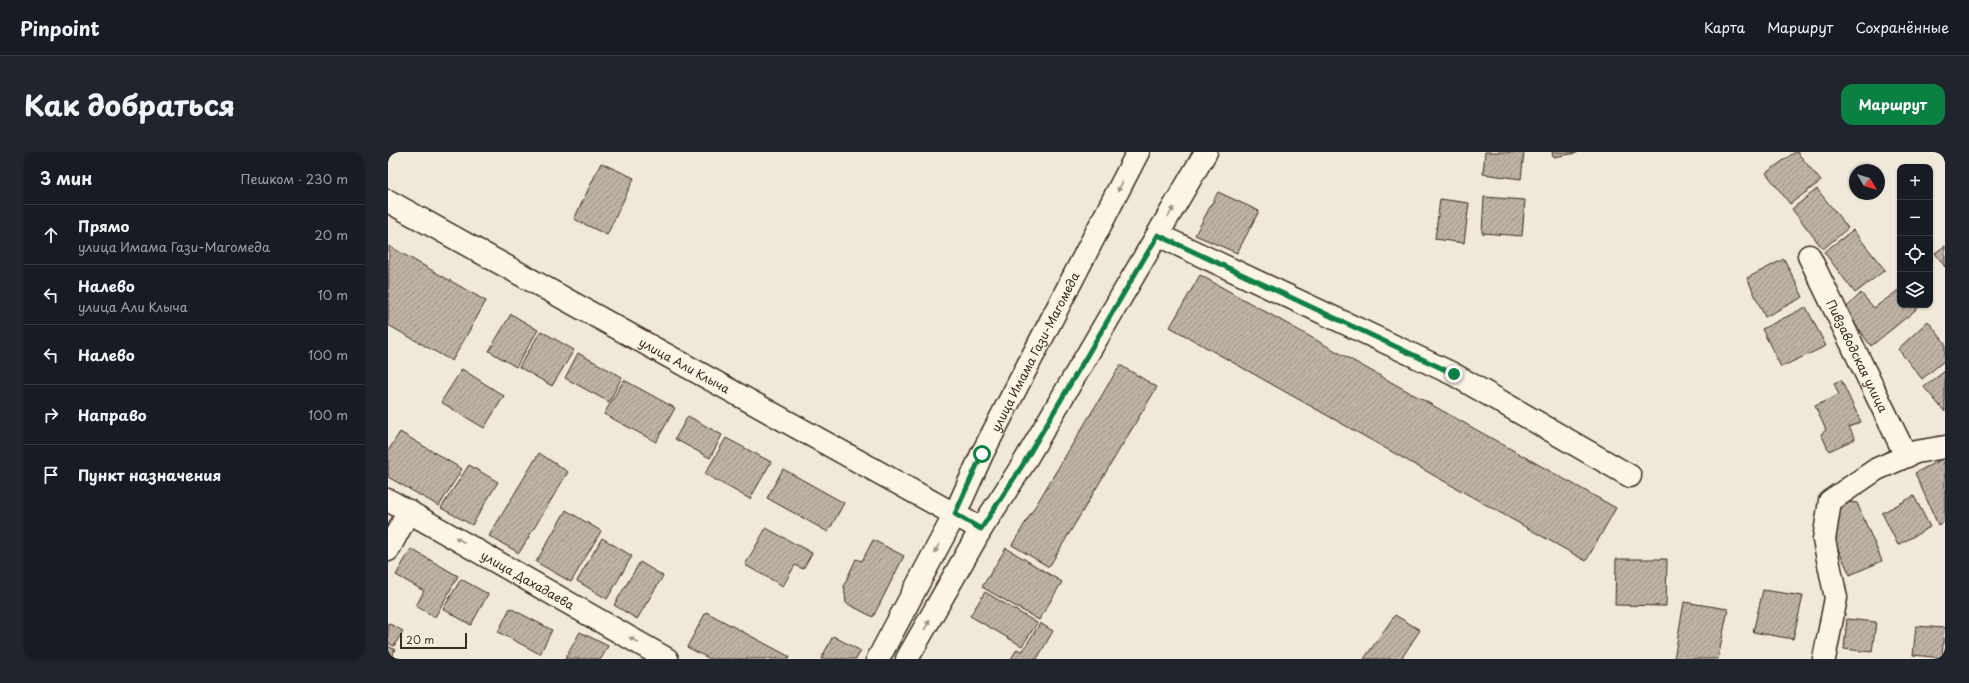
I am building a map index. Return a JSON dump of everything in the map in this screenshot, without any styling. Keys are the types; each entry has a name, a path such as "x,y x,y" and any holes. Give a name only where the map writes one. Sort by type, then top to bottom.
{"street":[{"name":"улица Имама Гази-Магомеда","path":"878,659 955,514 982,454 1138,152"},
{"path":"908,659 981,529 1022,466 1206,152"},
{"name":"улица Али Клыча","path":"388,201 981,529"},
{"path":"1158,235 1454,374 1630,476"},
{"name":"Пивзаводская улица","path":"1809,256 1906,456"},
{"path":"1824,659 1836,598 1824,540 1830,501 1877,469 1916,452 1945,447"},
{"name":"улица Дахадаева","path":"388,500 667,659"},
{"path":"388,550 409,511"}],"building":[{"path":"1485,152 1524,152 1521,179 1483,174"},
{"path":"1552,152 1577,152 1577,153 1553,157"},
{"path":"1797,152 1821,181 1790,204 1766,173"},
{"path":"601,163 634,178 607,235 574,219"},
{"path":"1817,189 1848,228 1823,249 1792,209"},
{"path":"1218,192 1259,211 1237,253 1195,235"},
{"path":"1484,197 1525,200 1522,236 1482,233"},
{"path":"1440,199 1469,203 1464,243 1435,239"},
{"path":"1853,230 1885,270 1855,293 1824,252"},
{"path":"389,246 486,301 452,361 388,325"},
{"path":"1945,246 1945,267 1935,253"},
{"path":"1784,259 1803,297 1765,317 1747,278"},
{"path":"1200,275 1616,508 1586,561 1170,327"},
{"path":"1897,291 1897,308 1918,308 1871,346 1844,310 1861,293 1874,308"},
{"path":"1806,307 1826,346 1781,367 1762,329"},
{"path":"511,314 538,330 516,367 489,351"},
{"path":"1928,321 1945,343 1945,360 1922,379 1898,349"},
{"path":"541,331 574,350 552,386 519,367"},
{"path":"578,353 622,377 609,402 565,378"},
{"path":"1120,365 1157,387 1049,567 1012,545"},
{"path":"462,369 504,396 484,428 441,402"},
{"path":"1945,371 1945,412 1924,387"},
{"path":"624,380 675,408 656,442 604,414"},
{"path":"1841,380 1861,422 1849,427 1855,439 1829,451 1821,434 1826,430 1815,406 1839,395 1834,383"},
{"path":"688,416 722,435 710,458 675,439"},
{"path":"400,432 462,469 439,506 388,477 388,451"},
{"path":"726,438 771,462 750,499 705,474"},
{"path":"539,453 568,472 519,553 489,536"},
{"path":"1942,459 1945,466 1945,521 1938,525 1915,473"},
{"path":"469,465 498,482 472,525 441,508"},
{"path":"783,469 844,503 828,532 767,498"},
{"path":"1914,496 1930,527 1898,545 1882,513"},
{"path":"1848,502 1857,503 1882,561 1850,575 1834,540 1834,510"},
{"path":"566,510 601,531 571,582 536,562"},
{"path":"766,528 812,553 803,569 795,565 783,586 745,565"},
{"path":"602,538 632,556 607,599 577,581"},
{"path":"873,540 904,556 873,617 846,603 844,585 856,559 862,561"},
{"path":"1006,548 1062,582 1039,620 982,587"},
{"path":"411,549 458,576 435,617 416,606 424,591 396,575"},
{"path":"1616,559 1667,559 1666,606 1615,605"},
{"path":"640,562 663,576 637,619 614,605"},
{"path":"461,579 488,594 471,625 443,609"},
{"path":"1763,590 1803,596 1793,639 1753,632"},
{"path":"985,592 1037,623 1022,646 970,616"},
{"path":"1684,602 1728,609 1718,659 1674,659"},
{"path":"510,608 552,630 540,654 498,632"},
{"path":"706,612 790,657 788,659 710,659 687,647"},
{"path":"1395,615 1420,630 1401,659 1364,659"},
{"path":"1847,619 1876,622 1872,652 1844,649"},
{"path":"388,623 403,631 394,646 388,643"},
{"path":"1040,623 1053,631 1037,659 1011,659 1017,649 1022,652"},
{"path":"1916,626 1944,628 1942,658 1913,655"},
{"path":"580,632 608,646 601,659 565,659"},
{"path":"833,636 861,651 856,659 821,659"},
{"path":"388,646 395,650 390,659 388,659"}],"route":[{"path":"982,454 955,514 981,529 1022,466 1158,235 1454,374"}]}
